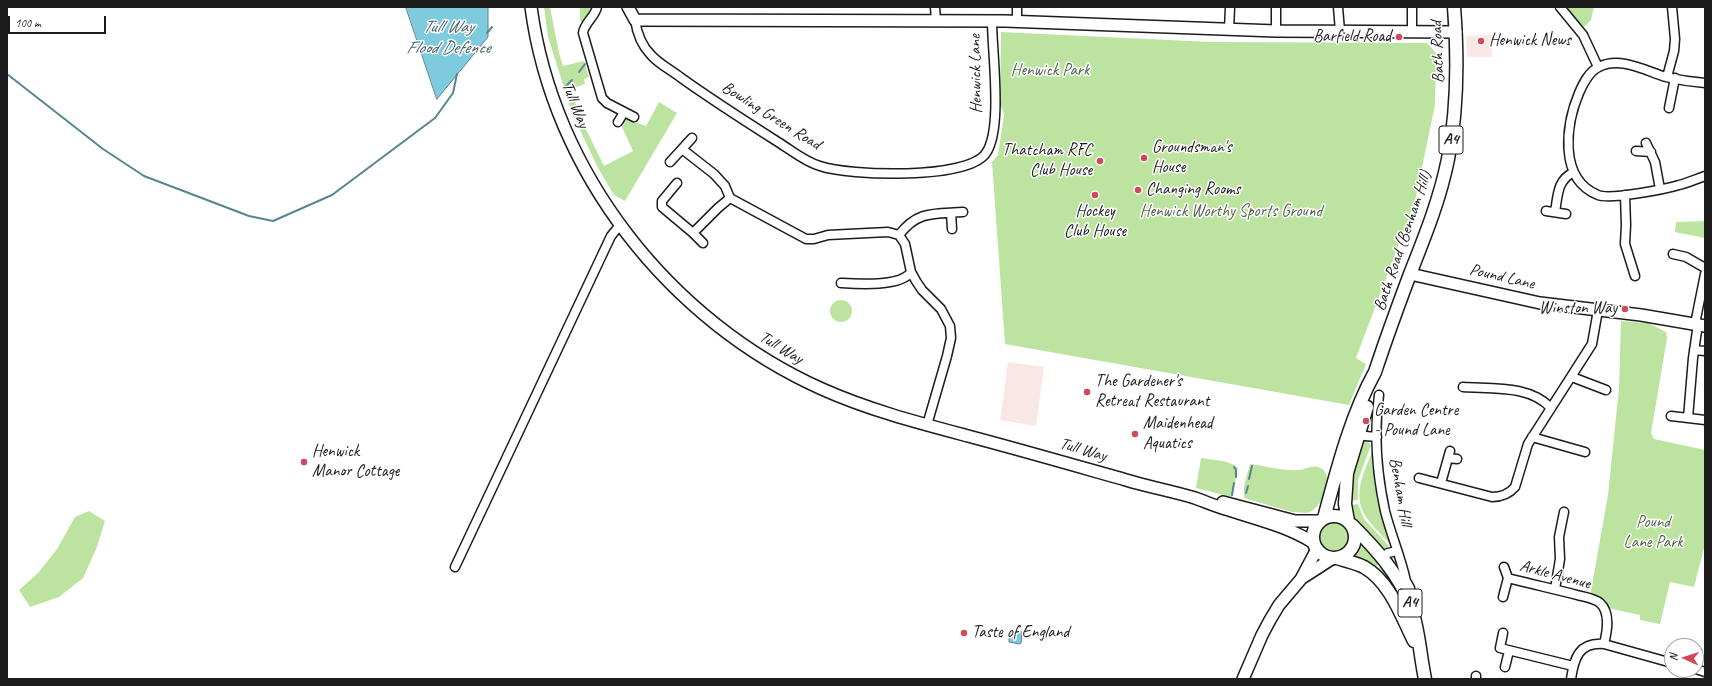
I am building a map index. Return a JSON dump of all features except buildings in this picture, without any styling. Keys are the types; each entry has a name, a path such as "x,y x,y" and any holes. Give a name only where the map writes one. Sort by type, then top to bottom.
{"main road":[{"name":"Bath Road","path":"1454,7 1457,58 1456,96"},
{"name":"Bath Road (Benham Hill)","path":"1322,519 1334,478 1372,390 1375,372 1433,214 1452,139 1456,96"},
{"name":"Bath Road (Benham Hill)","path":"1350,523 1345,504 1345,484 1352,453 1354,434"},
{"path":"1322,519 1339,516 1350,523"},
{"name":"A4","path":"1322,519 1314,531 1315,546 1326,556 1363,566 1381,581 1396,603 1420,653"},
{"name":"A4","path":"1335,558 1344,556 1353,547 1355,534 1350,523"},
{"name":"A4","path":"1350,523 1366,539 1402,587 1412,612 1425,679"}],"street":[{"name":"Tull Way","path":"530,7 544,75 575,152 591,181 620,225 662,275 689,302 753,351 791,374 840,396 927,425 1195,498 1290,529 1315,546"},
{"path":"597,7 584,29 585,41 602,98 607,103 634,116"},
{"name":"Bowling Green Road","path":"628,7 635,20 643,45 654,59 700,92 820,167 857,172 899,174 945,169 973,163 985,155"},
{"path":"935,7 936,21"},
{"path":"1017,7 1017,22"},
{"path":"1229,30 1230,7"},
{"path":"1276,7 1276,31"},
{"path":"1338,7 1340,31"},
{"path":"1412,7 1412,31"},
{"path":"1560,7 1583,36 1598,67"},
{"path":"1669,108 1675,39 1672,7"},
{"path":"635,20 992,21"},
{"name":"Henwick Lane","path":"985,155 991,143 996,102 992,21 1229,30 1456,32"},
{"path":"1564,26 1570,21"},
{"path":"1705,83 1671,78 1631,65 1615,64 1598,67 1583,83 1572,111 1569,143 1570,157 1574,172 1587,188 1600,196 1625,195 1660,189 1680,185 1705,176"},
{"path":"618,122 624,112"},
{"path":"670,162 692,138"},
{"path":"1646,143 1655,162 1660,189"},
{"path":"682,149 714,174 725,186 730,198 806,239 814,239 828,235 888,232 899,235 905,244 911,272 922,290 941,309 950,326 950,344 927,425"},
{"path":"1636,152 1651,152"},
{"path":"1566,214 1551,212 1562,181 1566,176 1574,172"},
{"path":"678,183 662,201 662,207 703,243"},
{"path":"1625,195 1625,244 1635,271"},
{"path":"693,233 730,198"},
{"path":"899,235 918,217 963,212"},
{"path":"951,213 952,229"},
{"path":"455,567 611,236 620,225"},
{"path":"1673,254 1690,258 1705,268"},
{"path":"841,283 885,283 908,276 911,272"},
{"name":"Pound Lane","path":"1410,274 1525,301 1661,318 1699,325"},
{"path":"1688,418 1694,350 1699,325 1705,274"},
{"path":"1419,478 1492,497 1507,494 1515,487 1522,458 1532,437 1592,344 1598,310"},
{"path":"1694,350 1705,351"},
{"path":"1572,376 1606,390"},
{"path":"1464,387 1531,393 1544,400 1551,408"},
{"name":"Benham Hill","path":"1379,395 1376,422 1382,495 1386,516 1406,581 1410,588"},
{"path":"1671,416 1705,420"},
{"name":"Benham Hill","path":"1354,434 1377,438"},
{"path":"1532,437 1585,452"},
{"path":"1441,484 1449,454 1457,459"},
{"name":"Tull Way","path":"1195,498 1227,503 1295,521 1322,519"},
{"path":"1555,589 1560,559 1559,537 1565,517"},
{"path":"1243,679 1270,620 1279,605 1301,579 1315,546"},
{"name":"Benham Hill","path":"1388,553 1397,551"},
{"path":"1301,579 1335,558"},
{"name":"Arkle Avenue","path":"1503,596 1508,578 1504,567"},
{"name":"Arkle Avenue","path":"1508,578 1592,599 1600,604 1605,611 1607,620 1604,644"},
{"path":"1503,633 1500,648 1573,666"},
{"path":"1571,679 1573,666 1578,654 1585,648 1594,645 1604,644 1664,661"},
{"path":"1505,667 1509,651"}],"shaded area":[{"path":"1492,35 1492,57 1467,57 1466,36"},
{"path":"1008,362 1044,367 1036,426 1000,420"}],"green space":[{"path":"544,7 550,7 563,66 584,61 589,77 584,79 585,84 570,89 584,125 604,166 633,151 622,127 626,119 646,126 659,102 677,113 625,201 614,195 598,168 572,113 548,37"},
{"path":"580,7 594,7 583,24 580,20"},
{"path":"1565,7 1594,7 1591,20 1584,27"},
{"name":"Henwick Worthy Sports Ground","path":"1001,32 1211,42 1427,43 1436,53 1435,105 1415,201 1356,358 1366,364 1349,405 1005,344 992,162 998,155 1004,115 1000,103"},
{"path":"1705,221 1705,238 1675,232 1676,222"},
{"path":"841,300 849,303 852,311 849,319 841,322 833,319 830,311 833,303"},
{"name":"Pound Lane Park","path":"1621,321 1648,323 1666,332 1667,338 1651,433 1654,439 1705,450 1705,544 1694,587 1670,582 1660,624 1640,620 1640,615 1608,608 1590,596 1608,495 1619,388"},
{"path":"1366,441 1371,445 1358,480 1358,500 1349,501 1349,485 1363,442"},
{"path":"1374,448 1391,542 1389,543 1366,517 1360,500 1361,482"},
{"path":"1201,458 1230,463 1238,468 1232,497 1196,488"},
{"path":"1250,464 1287,470 1299,470 1313,466 1322,468 1327,478 1321,502 1312,511 1306,513 1292,512 1244,498 1244,486"},
{"path":"1358,504 1364,519 1389,546 1380,552 1363,530 1352,512 1350,505"},
{"path":"89,511 105,521 97,547 83,578 59,597 30,607 19,590 38,573 57,549 75,517"},
{"path":"1331,521 1337,521 1347,528 1350,537 1349,543 1343,550 1337,553 1331,553 1321,546 1318,540 1318,534 1325,524"},
{"path":"1362,545 1379,563 1375,568 1355,557"},
{"path":"1381,565 1401,593 1395,596 1377,571"}],"water":[{"name":"Tull Way Flood Defence","path":"406,7 488,7 488,37 437,99"},
{"path":"1009,631 1022,632 1021,643 1009,642"}],"waterway":[{"path":"487,33 492,27"},
{"path":"579,72 585,64"},
{"path":"7,74 103,149 144,176 249,216 273,221 332,195 435,118 453,93 457,74"},
{"path":"566,86 572,80"},
{"path":"1249,479 1252,466"},
{"path":"1234,467 1236,470 1236,477"},
{"path":"1232,495 1234,483"},
{"path":"1246,493 1248,486"}],"place":[{"name":"Barfield Road","path":"1399,37"},
{"name":"Henwick News","path":"1481,41"},
{"name":"Groundsman's House","path":"1144,158"},
{"name":"Thatcham RFC Club House","path":"1100,161"},
{"name":"Changing Rooms","path":"1138,190"},
{"name":"Hockey Club House","path":"1095,195"},
{"name":"Winston Way","path":"1625,309"},
{"name":"The Gardener's Retreat Restaurant","path":"1087,392"},
{"name":"Garden Centre - Pound Lane","path":"1366,421"},
{"name":"Maidenhead Aquatics","path":"1135,434"},
{"name":"Henwick Manor Cottage","path":"304,462"},
{"name":"Taste of England","path":"964,633"}],"park label":[{"name":"Henwick Park","path":"1050,71"}]}
